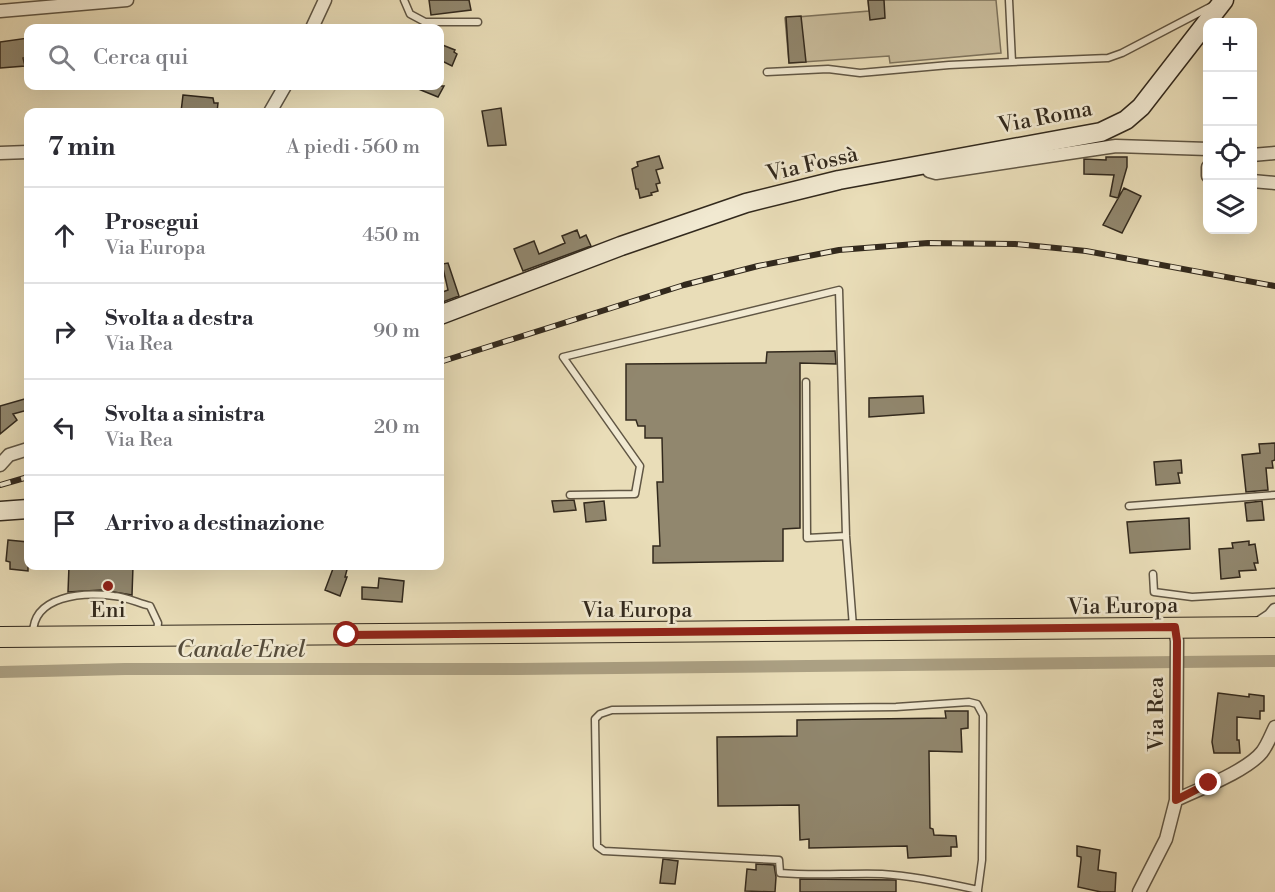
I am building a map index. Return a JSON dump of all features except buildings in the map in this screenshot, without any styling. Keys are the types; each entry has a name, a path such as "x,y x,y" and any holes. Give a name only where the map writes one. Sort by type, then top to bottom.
{"main road":[{"name":"Via Roma","path":"926,164 1101,132 1126,120 1156,91 1221,3"},
{"name":"Via Fossà","path":"444,313 621,246 746,203 839,180 926,164"},
{"path":"0,511 24,509"},
{"name":"Via Europa","path":"0,637 853,631 1176,634 1275,627"}],"street":[{"path":"0,11 127,0"},
{"path":"314,24 325,0"},
{"path":"272,108 283,90"},
{"name":"Via Fossà","path":"926,164 929,171 936,173 1116,146 1203,149"},
{"path":"1257,148 1275,147"},
{"path":"0,153 24,152"},
{"path":"1257,155 1275,153"},
{"path":"1257,181 1275,183"},
{"path":"0,465 9,455 24,450"},
{"path":"1252,627 1270,616 1275,610"},
{"name":"Via Rea","path":"1139,892 1166,839 1176,800 1176,634"},
{"path":"1176,800 1256,759 1268,743 1275,727"}],"lane":[{"path":"404,0 410,14 425,22 478,21"},
{"path":"1009,0 1012,62"},
{"path":"767,72 828,69 860,73 948,65 1108,57 1142,43 1212,5 1221,3"},
{"path":"570,495 635,494 640,466 563,357 839,290 846,536 853,631"},
{"path":"806,382 807,538 846,536"},
{"path":"1130,506 1275,495"},
{"path":"1154,574 1155,592 1192,597 1275,592"},
{"path":"33,636 32,624 42,608 70,595 114,596 150,606 158,623 157,635"},
{"path":"969,702 977,704 983,715 982,860 978,891 950,884 884,874 812,876 780,873 779,860 604,851 597,846 595,719 600,714 612,710 896,707 969,702"}],"shaded area":[{"path":"868,0 996,0 1001,53 890,63 889,56 789,63 785,18 869,11"}],"waterway":[{"name":"Canale Enel","path":"0,672 125,669 518,669 1275,661"}],"railway":[{"path":"444,361 684,285 758,266 839,250 928,243 1015,244 1086,251 1275,286"},
{"path":"0,485 24,478"}],"place":[{"name":"Eni","path":"108,586"}],"route":[{"path":"347,635 1076,630 1175,627 1177,641 1176,800 1209,783"}]}
